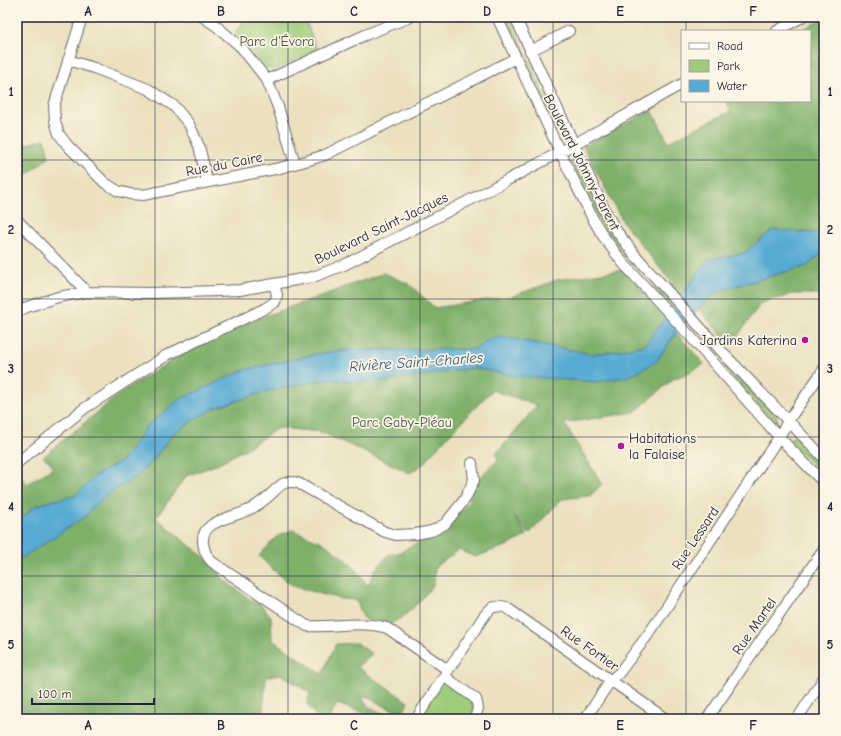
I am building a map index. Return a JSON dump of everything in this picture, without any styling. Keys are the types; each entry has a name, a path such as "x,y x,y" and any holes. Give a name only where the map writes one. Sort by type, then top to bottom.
{"street":[{"name":"Rue du Caire","path":"82,17 54,106 55,121 59,134 68,146 105,183 118,191 130,194 143,195 295,164 325,155 516,58"},
{"path":"204,17 215,24 241,47 267,80 278,107 295,164"},
{"path":"267,80 365,35 410,17"},
{"name":"Boulevard Johnny-Parent","path":"497,17 592,219 602,236 623,263 717,366 779,437 824,483"},
{"name":"Boulevard Johnny-Parent","path":"515,17 573,144 615,229 635,255 725,355 824,458"},
{"path":"778,30 801,17"},
{"path":"530,51 569,31"},
{"path":"68,60 94,68 148,89 174,106 190,124 199,146 207,182"},
{"name":"Boulevard Saint-Jacques","path":"17,312 27,307 58,297 87,292 151,293 240,290 312,277 344,265 470,200 681,85"},
{"path":"17,220 87,292"},
{"path":"17,464 85,408 167,355 264,309 275,302 277,295 274,284"},
{"name":"Rue Lessard","path":"585,719 611,680 619,673 650,632 779,437 788,421 824,369"},
{"path":"472,463 474,480 464,499 445,524 432,531 409,535 396,535 385,532 298,483 291,481 279,486 270,496 251,509 212,524 205,530 202,538 203,547 207,556 212,562 307,626 316,627 365,624 378,625 387,628 446,673 476,699 478,708 475,719"},
{"name":"Rue Martel","path":"707,719 824,548"},
{"name":"Rue Fortier","path":"446,673 490,609 495,606 507,608 666,719"},
{"path":"416,719 446,673"},
{"path":"797,719 824,678"}],"green space":[{"name":"Parc d'Évora","path":"248,17 304,17 317,50 274,70 265,67 235,32"},
{"path":"502,17 509,17 562,133 558,134"},
{"path":"824,17 824,227 817,233 773,230 744,253 708,260 645,345 591,354 523,341 490,338 476,349 347,350 317,354 244,370 147,427 123,460 95,476 75,496 35,506 17,523 18,473 27,484 53,468 50,462 43,457 123,391 184,353 246,323 384,273 409,284 435,308 513,296 560,279 616,271 626,270 644,290 673,284 623,222 583,146 652,110 668,142 731,111 726,102 811,102 811,30 803,30"},
{"path":"45,139 49,157 24,177 17,179 17,147"},
{"path":"576,161 605,222 636,263 633,266 617,247 600,222 572,163"},
{"path":"824,252 824,294 793,294 761,303 737,337 728,343 699,309 711,296 725,289 807,266"},
{"name":"Parc Gaby-Pléau","path":"677,334 704,364 673,379 635,412 564,423 602,484 590,496 562,499 529,534 512,514 527,535 511,544 475,557 459,550 435,567 434,583 418,603 404,616 389,625 364,619 356,600 342,599 293,586 259,556 276,537 292,530 322,542 350,563 368,586 375,570 388,555 402,552 441,530 467,504 474,483 498,460 496,454 537,405 492,390 432,453 426,462 410,473 321,432 278,428 244,450 213,466 186,476 156,518 214,565 225,581 255,603 260,604 271,616 272,640 322,674 336,644 357,643 372,654 357,667 408,702 405,709 399,711 378,703 367,696 362,698 369,707 393,719 374,719 372,716 337,704 328,719 318,719 307,704 310,693 281,674 266,677 263,713 265,719 17,719 17,561 86,516 93,507 114,490 136,477 151,462 173,434 195,419 215,408 268,391 328,379 356,382 387,381 473,368 516,376 656,362"},
{"path":"728,365 777,417 777,421 773,421 725,368"},
{"path":"795,436 824,466 824,476 791,442 791,438"},
{"path":"444,676 472,697 475,719 416,719"}],"water":[{"name":"Rivière Saint-Charles","path":"824,227 824,252 807,266 725,289 711,296 679,329 656,362 629,376 597,382 516,376 473,368 387,381 356,382 328,379 268,391 215,408 173,434 151,462 136,477 114,490 93,507 86,516 17,561 17,523 35,506 75,496 95,476 123,460 146,427 178,400 244,370 317,354 347,350 476,349 490,338 504,337 591,354 645,345 708,260 744,253 773,230 816,233"}],"place":[{"name":"Jardins Katerina","path":"805,340"},
{"name":"Habitations la Falaise","path":"621,446"}]}
